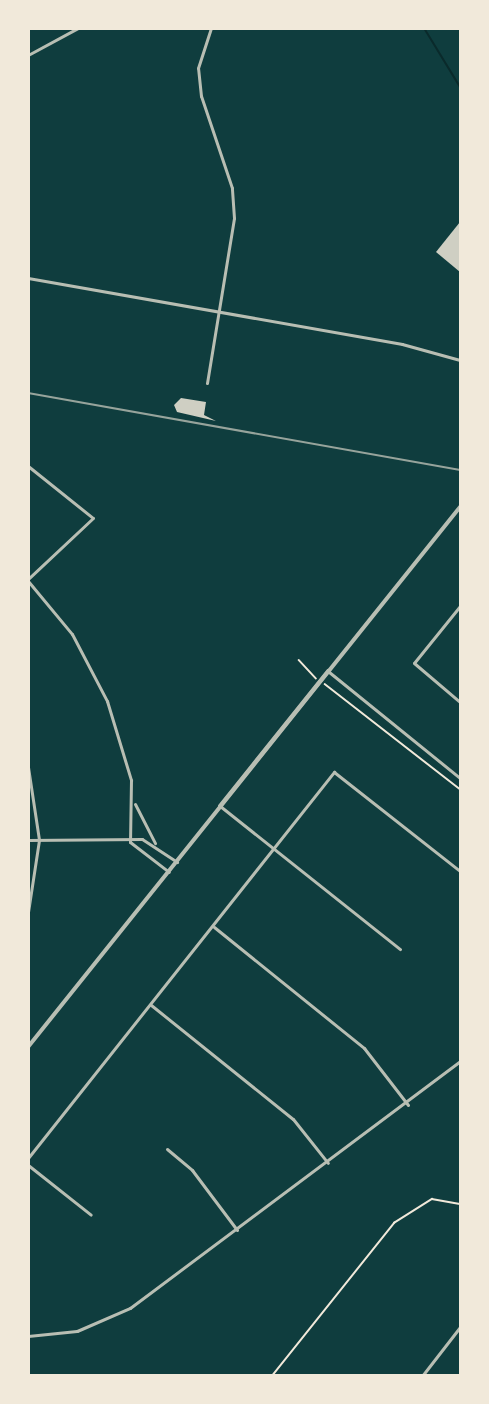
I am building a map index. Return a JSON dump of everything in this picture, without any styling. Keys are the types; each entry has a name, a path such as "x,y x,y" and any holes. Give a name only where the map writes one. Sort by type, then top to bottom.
{"street":[{"path":"28,55 78,28"},
{"path":"207,383 234,218 229,178 201,96 198,68 211,28"},
{"path":"28,278 219,310 460,360"},
{"path":"28,466 93,518 28,580 72,634 98,680 125,753 134,802 130,843"},
{"path":"28,1047 460,507"},
{"path":"460,606 414,663 460,702"},
{"path":"328,671 460,778"},
{"path":"28,767 39,840 28,912"},
{"path":"28,1158 276,849 334,772 460,871"},
{"path":"134,802 158,847"},
{"path":"220,806 400,949"},
{"path":"28,840 130,843 141,839 158,847 177,862"},
{"path":"130,843 169,872"},
{"path":"214,927 364,1048 408,1105"},
{"path":"151,1005 293,1119 328,1163"},
{"path":"28,1336 77,1331 108,1320 237,1230 408,1105 460,1061"},
{"path":"167,1149 192,1170 237,1230"},
{"path":"28,1165 91,1215"},
{"path":"422,1376 460,1327"}],"path":[{"path":"299,660 312,674"},
{"path":"330,688 460,789"},
{"path":"272,1376 394,1223 432,1199 460,1204"}],"building":[{"path":"460,222 460,272 436,252"},
{"path":"181,398 206,402 204,415 216,421 177,412 174,405"}],"waterway":[{"path":"424,28 460,87"}],"railway":[{"path":"28,393 460,470"}]}
